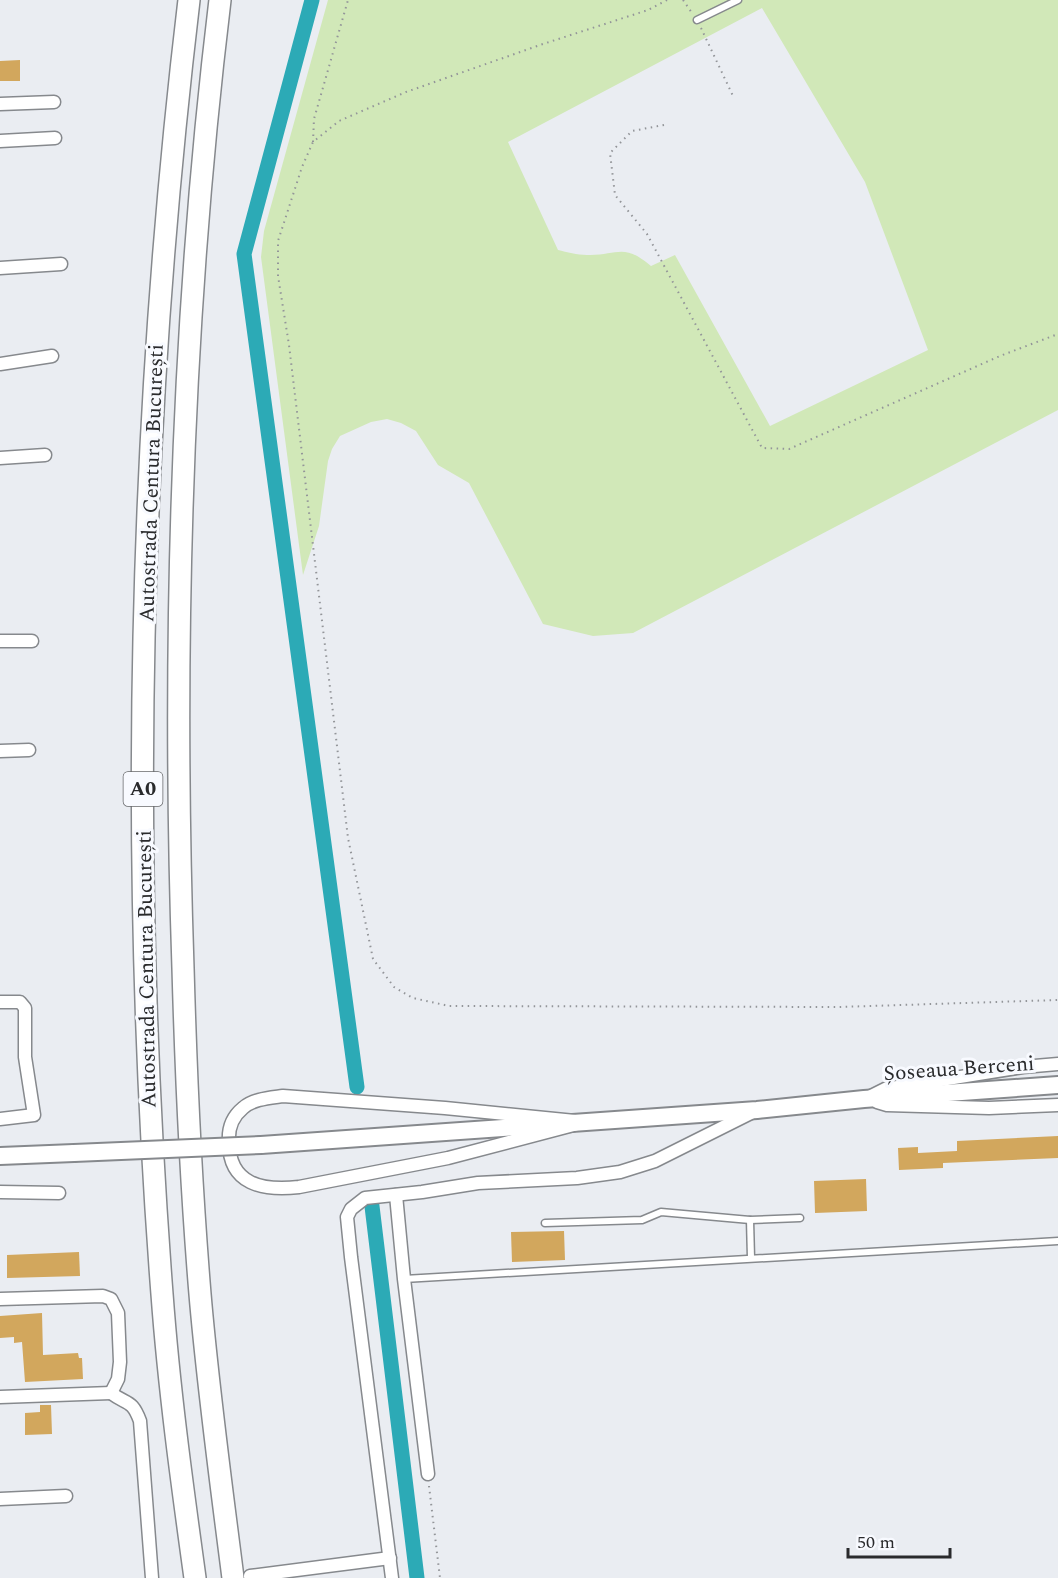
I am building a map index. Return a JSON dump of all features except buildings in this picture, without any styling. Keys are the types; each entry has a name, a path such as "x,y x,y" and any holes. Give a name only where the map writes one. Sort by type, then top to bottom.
{"highway":[{"name":"Autostrada Centura București","path":"189,0 168,208 153,415 145,661 143,854 150,1118 161,1286 178,1456 195,1578"},
{"name":"Autostrada Centura București","path":"220,0 201,176 185,405 178,648 179,864 189,1128 201,1305 216,1451 242,1577"}],"main road":[{"name":"Șoseaua Berceni","path":"0,1156 261,1145 757,1110 864,1099 1058,1085"}],"street":[{"path":"0,104 54,102"},
{"path":"0,141 55,138"},
{"path":"0,268 61,264"},
{"path":"0,364 52,356"},
{"path":"0,458 45,455"},
{"path":"0,641 32,641"},
{"path":"0,751 29,750"},
{"path":"0,1002 20,1002 25,1008 24,1057 34,1114 0,1119"},
{"path":"864,1099 885,1089 1023,1067 1058,1064"},
{"path":"283,1096 445,1108 585,1122 448,1158 276,1190 259,1186 243,1178 233,1165 229,1150 231,1124 244,1106 283,1096"},
{"path":"864,1099 887,1105 989,1108 1058,1105"},
{"path":"392,1578 347,1217 351,1209 365,1198 478,1183 577,1178 620,1172 655,1161 757,1110"},
{"path":"0,1192 59,1193"},
{"path":"396,1195 428,1474"},
{"path":"0,1299 103,1296 114,1304 118,1313 120,1362 118,1379 111,1392"},
{"path":"0,1397 111,1392 130,1402 136,1409 140,1421 152,1578"},
{"path":"0,1499 66,1496"},
{"path":"242,1577 390,1558"}],"lane":[{"path":"697,20 738,0"},
{"path":"545,1223 642,1220 661,1212 750,1220 800,1218"},
{"path":"750,1220 751,1258"},
{"path":"404,1280 1058,1241"}],"path":[{"path":"348,0 314,119 313,142 302,167 278,241 278,276 289,345 348,838 373,959 394,987 413,998 448,1006 839,1007 1058,1000"},
{"path":"313,142 339,121 406,92 648,10 667,0"},
{"path":"683,0 697,20 733,96"},
{"path":"664,125 632,131 610,153 615,195 647,234 762,448 789,450 1000,356 1058,334"},
{"path":"428,1474 440,1578"}],"green space":[{"path":"328,0 1058,0 1058,410 633,633 593,636 543,624 469,483 438,465 416,431 387,419 371,422 340,436 332,449 328,461 319,526 303,575 261,257 264,231","holes":["762,8 865,182 928,350 770,426 675,255 651,266 626,252 587,255 558,250 508,142"]}],"waterway":[{"path":"312,0 244,254 357,1087"},
{"path":"371,1198 417,1578"}]}
